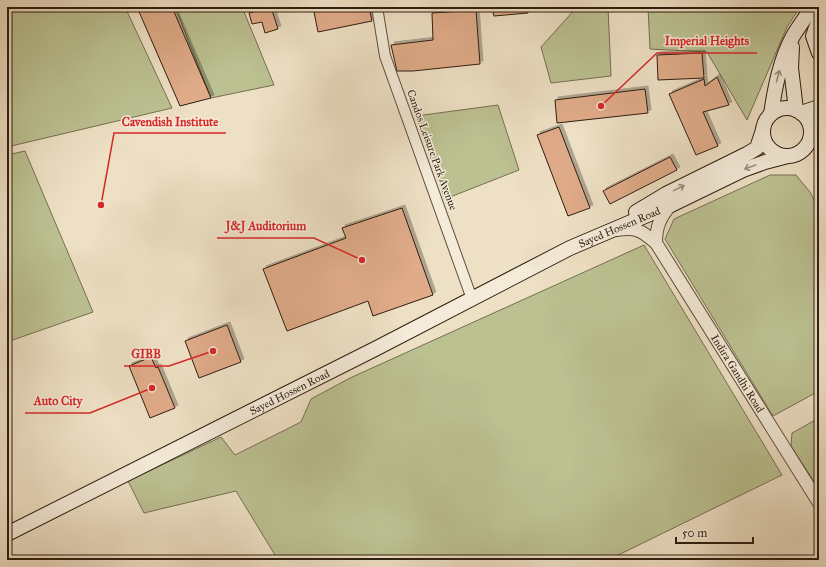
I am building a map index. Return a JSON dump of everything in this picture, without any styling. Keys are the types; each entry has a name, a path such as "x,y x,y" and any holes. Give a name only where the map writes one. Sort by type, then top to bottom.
{"main road":[{"path":"793,37 791,68 798,111 815,130 805,149 800,153 788,156 780,155 770,148 764,138 763,130 766,121 771,114 781,66 793,37 812,7"},
{"path":"819,19 813,36 819,53"},
{"path":"771,114 787,108 798,111 819,108"},
{"name":"Sayed Hossen Road","path":"7,534 472,299 583,241 666,194 747,154 757,148 763,130"},
{"name":"Sayed Hossen Road","path":"583,241 671,205 743,170 788,156"}],"street":[{"name":"Candos Leisure Park Avenue","path":"376,7 385,56 472,299"},
{"path":"656,243 658,223 663,214 671,205"},
{"name":"Indira Gandhi Road","path":"606,232 636,229 656,243 819,503"}],"green space":[{"path":"7,7 125,7 172,108 7,147"},
{"path":"175,7 242,7 274,85 211,98"},
{"path":"608,7 611,76 551,83 541,47 576,8"},
{"path":"648,7 800,7 787,27 747,120 707,52 650,49"},
{"path":"498,105 519,170 445,199 416,116"},
{"path":"25,151 93,312 7,342 7,155"},
{"path":"770,175 796,175 810,192 819,209 819,391 773,416 665,239 674,219"},
{"path":"644,245 782,475 608,560 278,560 236,491 144,513 128,481 221,437 235,455 301,422 311,399 350,378"},
{"path":"819,418 819,489 791,446 792,433"}],"building":[{"path":"137,7 172,7 211,98 180,106"},
{"path":"271,7 278,29 265,33 262,22 252,24 249,13"},
{"path":"313,7 369,7 372,21 318,32"},
{"path":"492,7 527,7 528,13 494,16"},
{"path":"476,10 480,64 413,71 397,71 391,45 433,40 432,13"},
{"path":"702,53 704,78 658,80 657,55"},
{"path":"717,77 729,105 703,112 718,146 696,155 669,94 704,79 705,86"},
{"path":"645,89 648,113 557,123 555,100"},
{"path":"559,127 590,208 568,216 537,135"},
{"path":"670,157 677,170 610,204 603,191"},
{"path":"402,208 433,295 373,316 368,301 287,331 263,269 346,238 342,228"},
{"path":"227,325 241,362 199,378 185,341"},
{"path":"151,357 156,368 158,367 175,408 150,418 129,366"}],"place":[{"name":"Imperial Heights","path":"601,106"},
{"name":"Cavendish Institute","path":"101,205"},
{"name":"J&J Auditorium","path":"362,260"},
{"name":"GIBB","path":"213,351"},
{"name":"Auto City","path":"152,388"}]}
